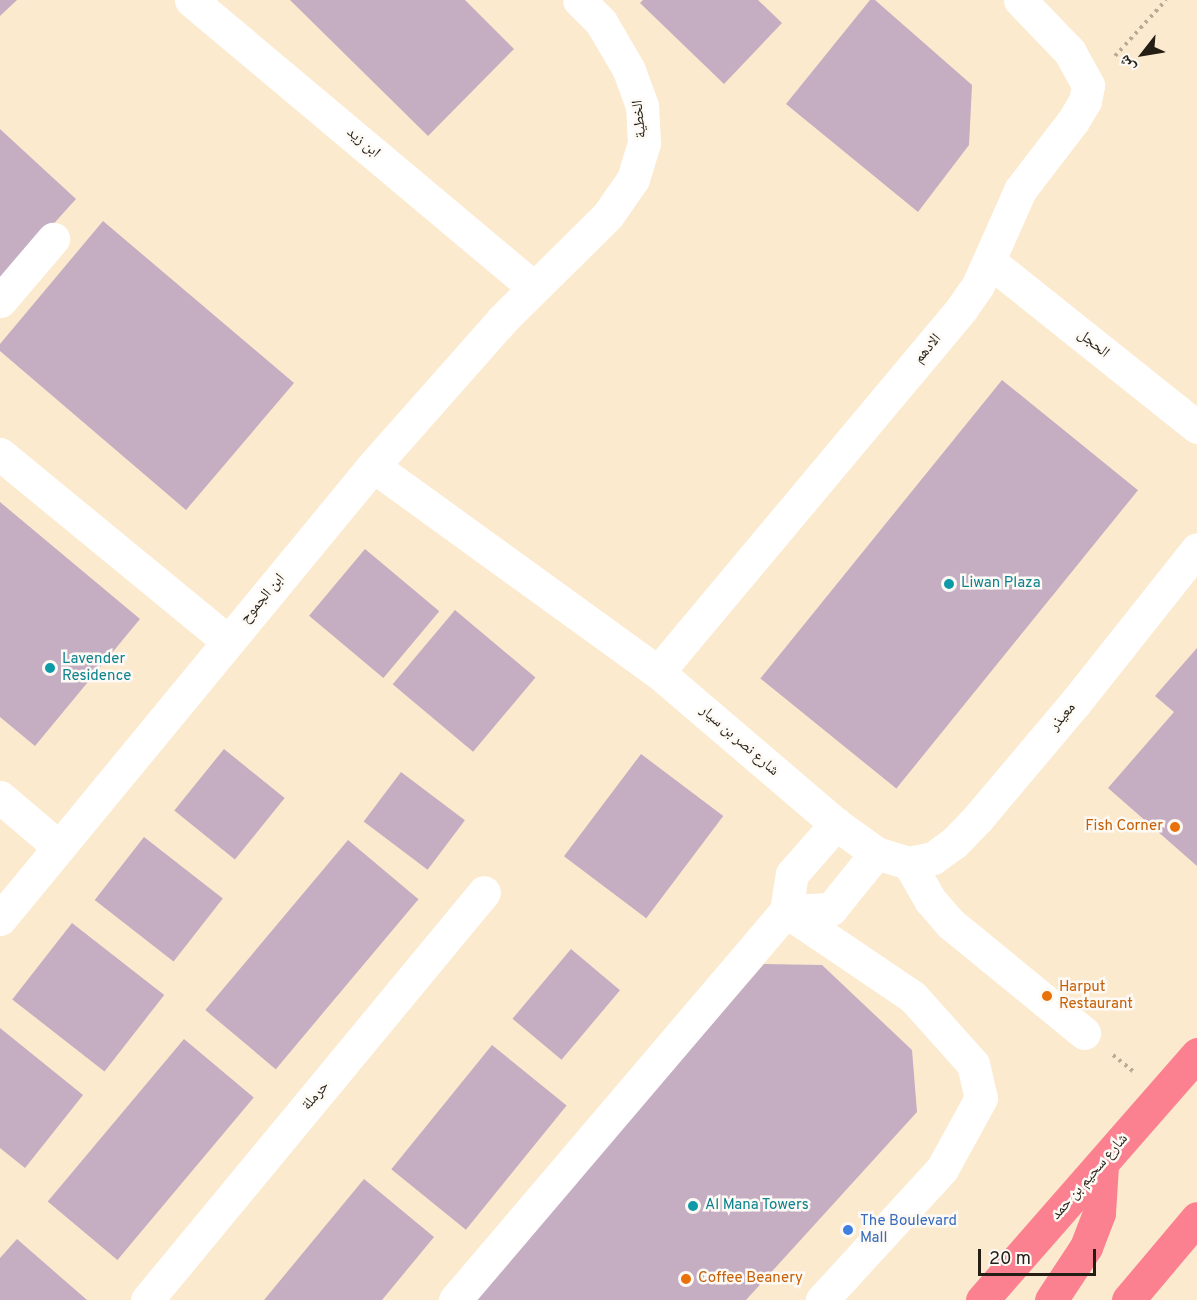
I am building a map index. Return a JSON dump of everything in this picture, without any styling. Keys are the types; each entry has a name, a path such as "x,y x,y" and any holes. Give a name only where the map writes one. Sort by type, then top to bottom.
{"highway":[{"name":"شارع سحيم بن حمد","path":"982,1300 1197,1054"},
{"path":"1051,1300 1086,1247 1099,1213 1102,1165"},
{"path":"1128,1300 1197,1218"}],"street":[{"name":"ابن زيد","path":"191,0 534,288"},
{"name":"الخطية","path":"534,288 608,215 633,179 644,143 642,106 629,70 601,22 579,0"},
{"path":"1020,0 1070,52 1088,85"},
{"name":"الادهم","path":"658,672 962,308 978,285 999,233 1020,190 1073,121 1085,101 1088,85"},
{"path":"0,301 53,239"},
{"name":"الحجل","path":"989,261 1197,427"},
{"name":"ابن الجموح","path":"0,919 373,466 502,320 534,288"},
{"path":"0,454 228,641"},
{"name":"شارع نصر بن سيار","path":"373,466 658,672 836,824 876,853 909,863"},
{"name":"معيذر","path":"909,863 933,858 954,843 978,819 1075,703 1197,549"},
{"path":"0,797 59,847"},
{"path":"455,1300 786,911 792,874 836,824"},
{"path":"786,911 831,909 876,853"},
{"path":"909,863 930,900 951,924 1084,1033"},
{"name":"حرملة","path":"147,1300 484,892"},
{"path":"786,911 913,997 973,1064 981,1098 942,1168 822,1300"}],"path":[{"path":"1088,85 1166,0"},
{"path":"1084,1033 1162,1093"}],"building":[{"path":"0,0 17,0 0,16"},
{"path":"290,0 465,0 514,49 428,136"},
{"path":"643,0 758,0 782,23 724,84 640,3"},
{"path":"870,0 875,0 972,85 969,145 918,212 786,104"},
{"path":"0,129 76,199 0,283"},
{"path":"103,221 294,383 186,510 0,351 0,344"},
{"name":"Liwan Plaza","path":"1002,380 1138,490 896,789 760,678"},
{"name":"Lavender Residence","path":"0,502 140,619 35,746 0,717"},
{"path":"365,549 439,611 383,678 309,616"},
{"path":"455,610 535,677 473,752 393,684"},
{"name":"Fish Corner","path":"1197,648 1197,866 1108,788 1174,712 1155,696"},
{"path":"224,749 285,798 235,859 174,810"},
{"path":"641,754 723,816 646,918 564,856"},
{"path":"401,772 465,820 428,870 364,822"},
{"path":"144,837 223,899 174,962 95,900"},
{"path":"348,840 418,899 276,1069 205,1010"},
{"path":"72,923 164,995 104,1071 12,999"},
{"path":"571,949 620,990 562,1060 513,1019"},
{"name":"Al Mana Towers","path":"764,964 822,965 912,1050 917,1112 746,1300 473,1300"},
{"path":"0,1028 83,1095 25,1168 0,1148"},
{"path":"184,1039 254,1097 117,1260 48,1201"},
{"path":"492,1045 567,1105 466,1230 391,1169"},
{"path":"364,1179 434,1237 382,1300 264,1300"},
{"path":"17,1239 87,1300 0,1300 0,1258"}],"place":[{"name":"Liwan Plaza","path":"949,584"},
{"name":"Lavender Residence","path":"50,668"},
{"name":"Fish Corner","path":"1175,827"},
{"name":"Harput Restaurant","path":"1047,996"},
{"name":"Al Mana Towers","path":"693,1206"},
{"name":"The Boulevard Mall","path":"848,1230"},
{"name":"Coffee Beanery","path":"686,1279"}]}
